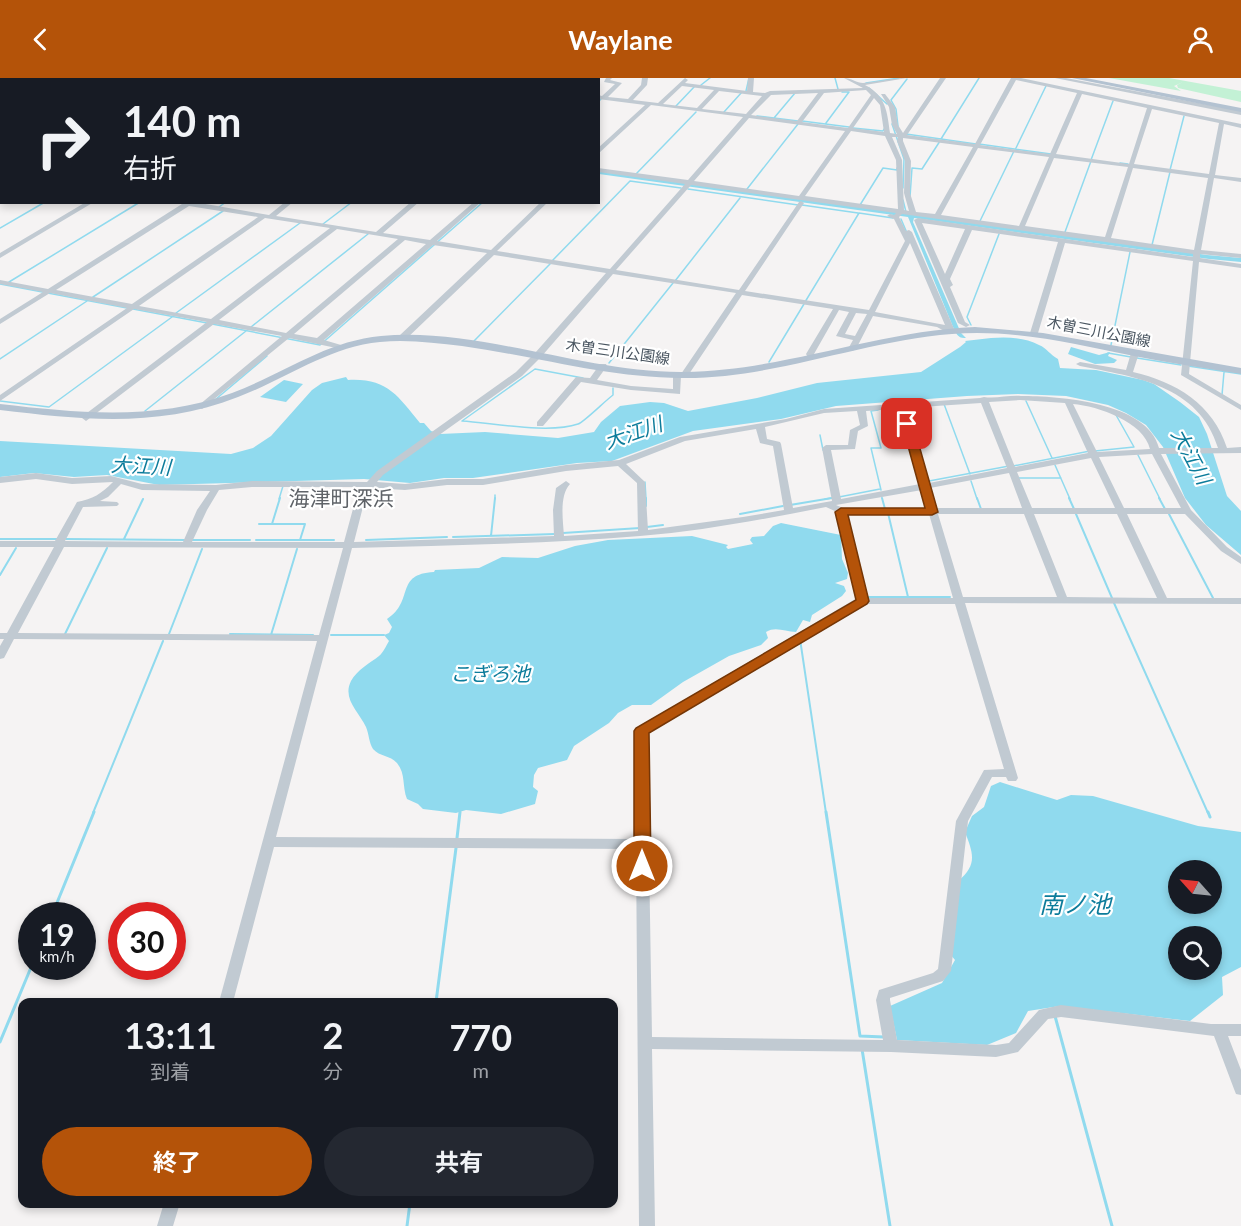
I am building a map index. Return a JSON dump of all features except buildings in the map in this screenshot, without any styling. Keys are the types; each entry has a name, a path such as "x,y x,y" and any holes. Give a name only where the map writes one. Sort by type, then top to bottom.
{"main road":[{"path":"1075,78 1241,112"},
{"name":"木曽三川公園線","path":"0,406 86,418 146,418 202,407 242,393 299,363 338,347 366,340 402,338 457,343 603,366 680,374 732,373 812,357 855,344 960,329 1034,333 1241,371"}],"street":[{"path":"601,98 619,83 606,81 609,78"},
{"path":"629,101 644,85 645,78"},
{"path":"659,105 688,78"},
{"path":"750,93 751,78"},
{"path":"847,78 874,94 883,105 888,133 899,160 908,241 855,344 840,336 853,311"},
{"path":"855,78 865,88 880,93 887,99 892,107 895,125 911,161 911,167"},
{"path":"682,84 766,95 865,88 904,78"},
{"path":"901,136 943,78"},
{"path":"938,216 1014,78 1241,126"},
{"path":"1058,78 1241,112"},
{"path":"540,424 579,379 631,388 677,392 680,374 739,292 849,129 863,100 865,88"},
{"path":"698,110 718,89"},
{"path":"799,122 822,92"},
{"path":"1021,228 1080,92"},
{"path":"863,100 874,94"},
{"path":"227,998 359,501 370,483 394,462 519,374 766,95"},
{"path":"601,98 1241,180"},
{"path":"600,150 650,104"},
{"path":"1192,116 1202,106"},
{"path":"1107,240 1150,107"},
{"path":"1222,122 1197,256 1185,375 1241,408"},
{"path":"901,136 909,161 905,215 960,329"},
{"path":"600,170 687,185 905,215 969,228 1062,241 1197,256 1241,256"},
{"path":"600,175 687,185"},
{"path":"0,256 88,204"},
{"path":"0,322 181,204"},
{"path":"189,204 960,329"},
{"path":"0,399 130,308 287,204"},
{"path":"377,234 414,204"},
{"path":"322,342 476,204"},
{"path":"402,338 543,204"},
{"path":"905,215 938,216 1107,240 1241,265"},
{"path":"905,215 962,323 960,329"},
{"path":"86,418 335,228"},
{"path":"960,329 946,279 969,228"},
{"path":"202,407 404,238"},
{"path":"1034,333 1062,241"},
{"path":"0,282 210,323 322,342 338,347"},
{"path":"812,357 810,354 837,308"},
{"path":"1129,373 1135,353"},
{"path":"1080,364 1160,381 1212,422 1220,450"},
{"path":"592,381 603,366"},
{"path":"984,399 1063,600"},
{"path":"0,480 36,476 72,481 97,478 120,480 142,487 216,488 252,484 370,483 405,487 447,482 483,482 566,468 620,463 683,439 760,426 824,411 984,399 1066,400 1105,408 1131,420 1145,430 1154,442 1187,511 1224,549 1241,561"},
{"path":"1066,400 1164,600"},
{"path":"890,1041 884,994 938,977 944,970 962,821 988,773 1012,775 901,405"},
{"path":"861,408 864,426 854,430 852,447 826,448 863,601"},
{"path":"760,426 763,441 777,444 789,512"},
{"path":"839,507 926,486 1093,455 1157,450 1241,450"},
{"path":"620,463 641,482 643,533"},
{"path":"89,504 105,495 120,480"},
{"path":"559,539 558,510 561,488 566,484"},
{"path":"186,545 202,510 216,488"},
{"path":"0,656 6,636 80,504 114,504"},
{"path":"0,544 349,545 559,539 643,533 789,512 826,504 839,507 932,512 1187,511"},
{"path":"647,1226 641,731 863,601 1241,601"},
{"path":"6,636 323,638"},
{"path":"269,842 642,844"},
{"path":"645,1043 890,1041 996,1051 1013,1048 1044,1014 1060,1011 1219,1030 1241,1030"},
{"path":"1219,1030 1241,1089"},
{"path":"165,1226 170,1208"}],"green space":[{"path":"1109,78 1169,78 1241,91 1241,102 1178,88 1177,85 1183,82 1174,86 1181,91"}],"water":[{"path":"600,171 1241,258 1241,262 914,218 913,222 961,333 966,338 961,338 953,327 908,217 600,174"},
{"name":"大江川","path":"1015,338 1034,342 1058,359 1060,368 1096,370 1154,384 1199,417 1207,434 1227,496 1241,511 1241,555 1206,525 1185,498 1163,447 1146,425 1108,405 1066,396 1018,394 967,396 836,406 781,419 693,431 612,461 577,463 473,478 444,478 410,483 364,479 159,485 107,475 74,477 34,473 0,477 0,441 231,454 253,448 271,436 312,390 322,383 346,377 348,380 361,380 382,385 405,404 420,423 424,423 431,431 440,434 485,432 558,438 594,432 601,422 620,406 650,402 664,403 688,411 757,398 817,383 921,372 960,347 965,341"},
{"path":"1071,347 1099,355 1110,352 1108,356 1117,360 1114,363 1095,364 1068,354"},
{"path":"284,380 303,384 286,402 260,397"},
{"name":"こぎろ池","path":"781,523 841,535 842,559 848,573 847,579 835,583 844,586 846,591 842,596 812,615 810,622 803,620 796,632 770,630 766,632 768,638 761,645 729,656 683,682 651,705 632,705 618,713 609,723 574,746 567,760 538,768 534,775 533,787 538,791 535,804 501,814 466,810 456,813 423,809 407,799 402,772 397,763 373,749 366,727 350,700 349,688 357,673 379,656 389,641 384,635 389,633 392,627 387,619 401,604 409,583 414,578 435,570 479,568 502,557 538,558 575,546 608,540 692,536 728,545 726,547 728,549 753,544 750,540 752,537 764,536 773,526"},
{"name":"南ノ池","path":"1000,782 1057,800 1071,795 1093,796 1198,826 1241,832 1241,967 1222,977 1223,995 1190,1021 1060,1006 1028,1011 1016,1033 987,1045 897,1040 890,1006 942,983 955,960 950,954 958,881 969,870 972,858 965,832 972,816 984,807 991,786"}],"waterway":[{"path":"701,85 710,78"},
{"path":"746,91 749,78"},
{"path":"835,78 838,89"},
{"path":"866,83 899,78"},
{"path":"941,139 979,78"},
{"path":"898,126 896,109 891,100 907,79"},
{"path":"676,106 695,86"},
{"path":"1016,148 1046,86"},
{"path":"869,88 887,104"},
{"path":"724,112 742,92"},
{"path":"826,123 849,92 842,92"},
{"path":"774,118 795,93"},
{"path":"1091,160 1113,101"},
{"path":"636,174 696,112"},
{"path":"757,116 798,121"},
{"path":"1170,170 1184,116"},
{"path":"802,121 849,127"},
{"path":"747,189 798,124"},
{"path":"892,124 904,159 903,188"},
{"path":"853,128 883,131 884,129"},
{"path":"906,134 941,139"},
{"path":"941,139 976,144"},
{"path":"910,197 912,168 922,169 940,141"},
{"path":"979,144 1051,154"},
{"path":"980,221 1014,151"},
{"path":"1065,232 1091,161"},
{"path":"1120,163 1128,164"},
{"path":"860,205 883,168 897,170 897,168"},
{"path":"1152,245 1170,172"},
{"path":"552,261 630,181 681,188"},
{"path":"688,189 798,205"},
{"path":"675,281 740,198"},
{"path":"903,200 906,212"},
{"path":"0,228 42,204"},
{"path":"9,282 137,204"},
{"path":"219,207 223,204"},
{"path":"323,224 349,204"},
{"path":"212,324 320,345 481,204"},
{"path":"802,205 858,213"},
{"path":"93,297 223,211"},
{"path":"805,302 859,213 893,218"},
{"path":"901,219 907,233"},
{"path":"176,313 300,223"},
{"path":"251,327 368,234"},
{"path":"971,325 967,317 999,234"},
{"path":"1111,345 1130,252"},
{"path":"474,341 550,264"},
{"path":"609,363 673,283"},
{"path":"0,284 127,308"},
{"path":"0,359 87,301"},
{"path":"769,362 804,304"},
{"path":"133,309 207,323"},
{"path":"0,401 49,407 172,317"},
{"path":"145,411 246,331"},
{"path":"1108,353 1131,357"},
{"path":"216,399 267,356"},
{"path":"1137,358 1181,365"},
{"path":"1188,366 1241,374"},
{"path":"583,378 535,369 462,421 537,428 566,427 585,420 613,395 613,388"},
{"path":"1222,395 1224,372"},
{"path":"1026,401 1052,458"},
{"path":"944,404 970,473"},
{"path":"878,410 871,411 881,448 871,448 881,490"},
{"path":"1095,451 1134,447 1116,415"},
{"path":"820,435 823,450"},
{"path":"1013,466 1090,451"},
{"path":"1138,455 1160,499"},
{"path":"1055,465 1061,478"},
{"path":"970,473 1009,466"},
{"path":"929,481 970,473"},
{"path":"1017,478 1061,478"},
{"path":"1061,478 1070,499"},
{"path":"971,481 977,499"},
{"path":"645,482 646,499"},
{"path":"279,499 283,486"},
{"path":"839,497 880,489"},
{"path":"272,524 280,498"},
{"path":"491,536 495,498"},
{"path":"790,505 832,498 825,499"},
{"path":"882,498 885,509"},
{"path":"977,498 981,509"},
{"path":"1069,498 1074,509"},
{"path":"1159,498 1165,509"},
{"path":"124,539 143,499"},
{"path":"646,499 646,506"},
{"path":"740,514 783,506"},
{"path":"888,513 908,597"},
{"path":"1076,514 1112,598"},
{"path":"1169,514 1213,598"},
{"path":"259,524 272,524"},
{"path":"272,524 305,524 300,540"},
{"path":"647,527 663,525"},
{"path":"563,533 640,528"},
{"path":"491,536 555,534"},
{"path":"453,537 491,536"},
{"path":"366,540 447,537"},
{"path":"0,539 57,539"},
{"path":"66,539 186,540"},
{"path":"192,540 250,540"},
{"path":"256,540 300,540"},
{"path":"300,540 334,540"},
{"path":"0,575 16,548"},
{"path":"65,634 107,548"},
{"path":"169,634 202,549"},
{"path":"271,634 297,549"},
{"path":"867,597 908,597"},
{"path":"908,597 950,597"},
{"path":"1114,603 1208,813"},
{"path":"230,634 271,634"},
{"path":"271,634 313,635"},
{"path":"331,635 384,635"},
{"path":"800,639 826,813"},
{"path":"93,813 163,641"},
{"path":"57,902 94,812"},
{"path":"457,838 460,812"},
{"path":"826,812 860,1036 884,1037"},
{"path":"1208,812 1210,817"},
{"path":"437,998 456,848"},
{"path":"18,998 26,980"},
{"path":"0,1042 18,999"},
{"path":"1055,1016 1112,1226"},
{"path":"862,1049 890,1226"},
{"path":"407,1226 409,1208"}],"district":[{"name":"海津町深浜","path":"341,497"}],"route":[{"path":"642,866 641,731 859,601 863,601 841,512 932,512 907,424"}]}
